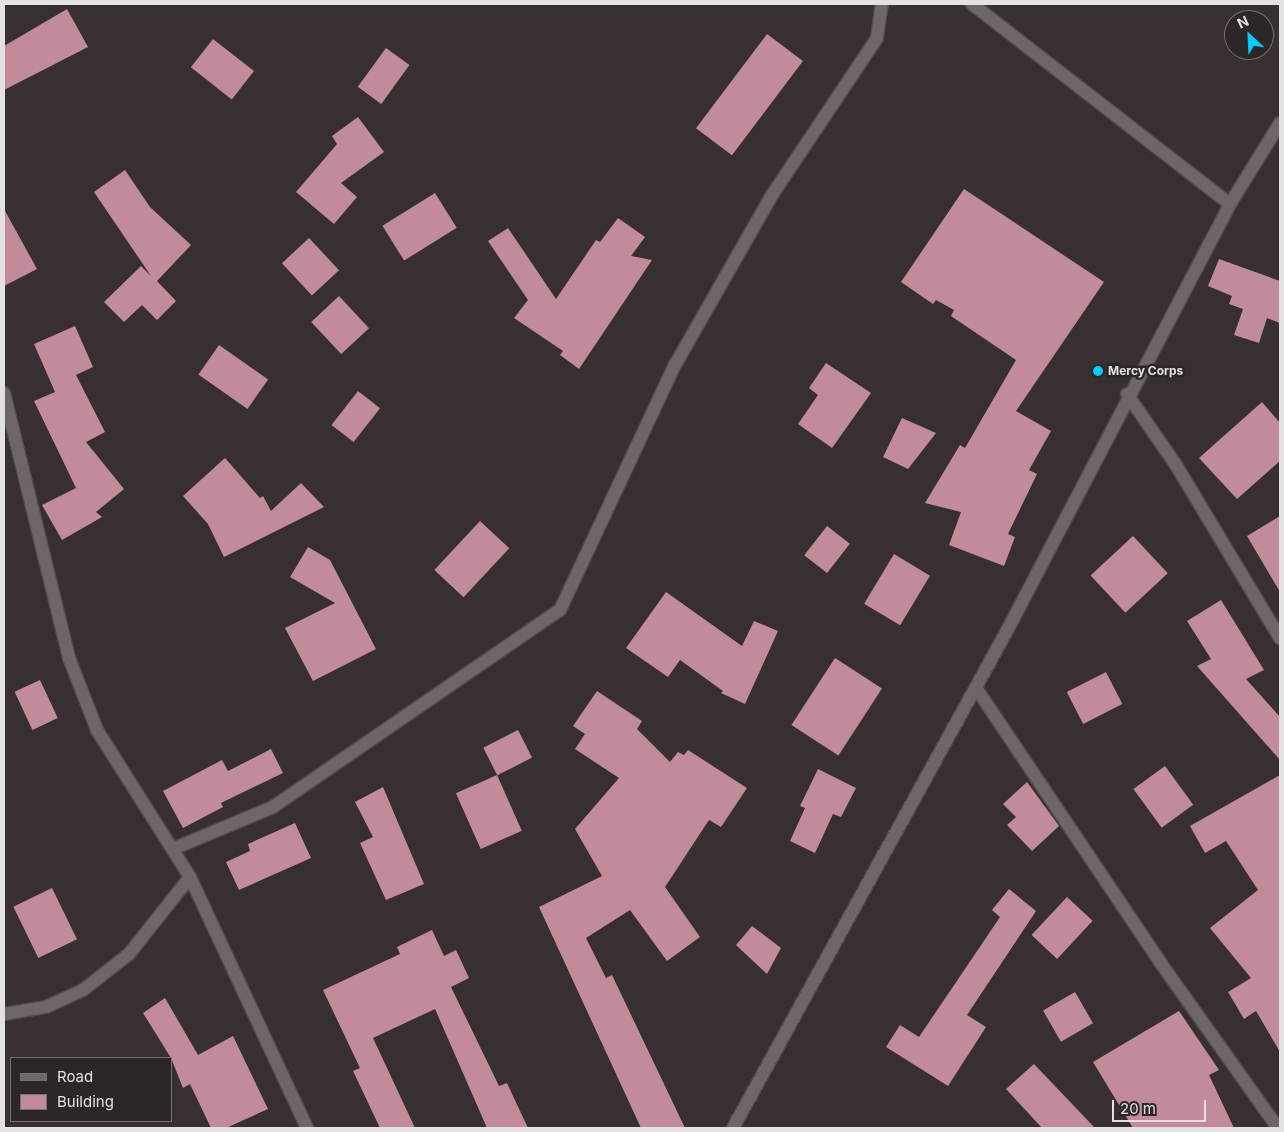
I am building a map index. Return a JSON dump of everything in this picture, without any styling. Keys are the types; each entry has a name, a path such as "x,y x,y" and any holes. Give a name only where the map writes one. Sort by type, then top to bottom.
{"street":[{"path":"175,848 273,807 560,610 675,365 772,195 877,38 882,4"},
{"path":"972,4 1230,204"},
{"path":"734,1128 976,688 1127,394 1230,204 1280,123"},
{"path":"4,393 69,658 97,730 175,848 307,1128"},
{"path":"1127,394 1176,464 1280,638"},
{"path":"976,688 1160,962 1278,1128"},
{"path":"4,1014 46,1007 83,990 128,954 190,877"}],"building":[{"path":"67,9 88,47 4,90 4,46"},
{"path":"767,34 803,61 732,155 696,128"},
{"path":"213,39 254,71 232,99 191,67"},
{"path":"386,48 409,65 381,104 358,87"},
{"path":"358,117 384,152 341,183 357,197 334,224 296,192 337,144 332,136"},
{"path":"125,170 150,207 191,245 157,281 176,301 157,320 142,305 124,322 104,302 141,266 151,276 94,192"},
{"path":"964,189 1104,282 1016,411 1051,431 1029,470 1037,474 1008,534 1015,537 1004,566 949,545 961,512 925,503 960,445 965,448 1016,360 951,316 954,310 936,300 933,304 901,282"},
{"path":"435,193 457,228 404,261 382,226"},
{"path":"4,209 37,269 4,286"},
{"path":"618,218 645,237 631,256 652,260 579,369 560,355 563,351 514,318 528,300 488,241 508,228 556,299 596,240 600,242"},
{"path":"309,238 339,270 312,295 282,263"},
{"path":"1219,259 1280,281 1280,323 1267,318 1259,343 1234,335 1243,309 1229,304 1232,296 1208,286"},
{"path":"339,296 369,328 341,354 311,322"},
{"path":"75,326 93,367 76,375 105,432 86,442 124,489 96,512 102,517 62,540 42,505 76,488 34,401 55,392 34,344"},
{"path":"219,345 268,379 248,409 198,374"},
{"path":"826,363 871,393 832,448 798,424 818,395 809,388"},
{"path":"358,391 380,408 354,442 332,425"},
{"path":"1262,402 1280,423 1280,461 1237,499 1199,458"},
{"path":"902,418 936,433 908,469 883,457"},
{"path":"225,458 260,498 263,496 271,511 301,483 324,507 224,557 208,524 183,496"},
{"path":"1280,516 1280,592 1247,536"},
{"path":"480,521 509,548 464,597 434,570"},
{"path":"827,526 850,544 827,573 804,555"},
{"path":"1133,536 1168,573 1125,613 1091,576"},
{"path":"308,547 330,560 376,649 313,681 285,628 335,603 290,577"},
{"path":"894,554 930,576 900,625 864,604"},
{"path":"666,592 742,646 754,621 778,631 745,704 721,693 723,691 680,660 668,677 626,648"},
{"path":"1221,600 1264,670 1246,679 1280,717 1280,760 1197,666 1211,659 1187,621"},
{"path":"835,658 882,688 838,756 791,725"},
{"path":"1106,672 1122,704 1083,724 1067,692"},
{"path":"40,680 58,718 32,730 15,692"},
{"path":"597,691 642,721 637,729 670,762 678,752 684,755 688,750 747,788 721,827 709,820 665,887 700,937 667,961 630,910 586,938 606,978 612,975 685,1128 641,1128 539,907 602,876 575,829 619,778 575,749 585,734 573,726"},
{"path":"518,730 532,758 497,775 483,748"},
{"path":"271,749 283,773 221,803 223,807 183,828 163,791 222,760 228,771"},
{"path":"1165,766 1193,805 1162,828 1133,789"},
{"path":"818,769 856,788 841,817 833,814 815,853 790,841 805,808 800,806"},
{"path":"497,775 522,831 481,849 456,793"},
{"path":"1280,775 1280,1052 1256,1011 1244,1019 1228,992 1251,978 1210,928 1258,890 1226,841 1205,853 1190,826"},
{"path":"1027,782 1059,826 1032,851 1007,825 1016,817 1003,804"},
{"path":"383,787 424,884 386,900 360,843 373,837 355,802"},
{"path":"295,823 311,858 239,890 226,862 250,851 248,844"},
{"path":"52,888 77,939 38,958 13,907"},
{"path":"1009,889 1036,911 967,1015 986,1027 948,1086 886,1047 900,1025 919,1037 1000,917 992,910"},
{"path":"1067,897 1093,921 1057,959 1032,935"},
{"path":"752,926 781,948 767,974 736,945"},
{"path":"432,930 444,956 456,950 469,978 451,987 499,1086 507,1083 528,1128 487,1128 435,1009 373,1038 415,1128 380,1128 353,1071 360,1068 323,990 400,954 397,947"},
{"path":"1075,992 1093,1023 1061,1042 1043,1010"},
{"path":"165,998 198,1055 233,1036 268,1109 226,1128 211,1128 190,1084 183,1088 172,1057 143,1013"},
{"path":"1179,1011 1219,1070 1209,1075 1234,1128 1133,1128 1093,1062"},
{"path":"1034,1064 1095,1128 1042,1128 1006,1089"}],"place":[{"name":"Mercy Corps","path":"1098,371"}]}
